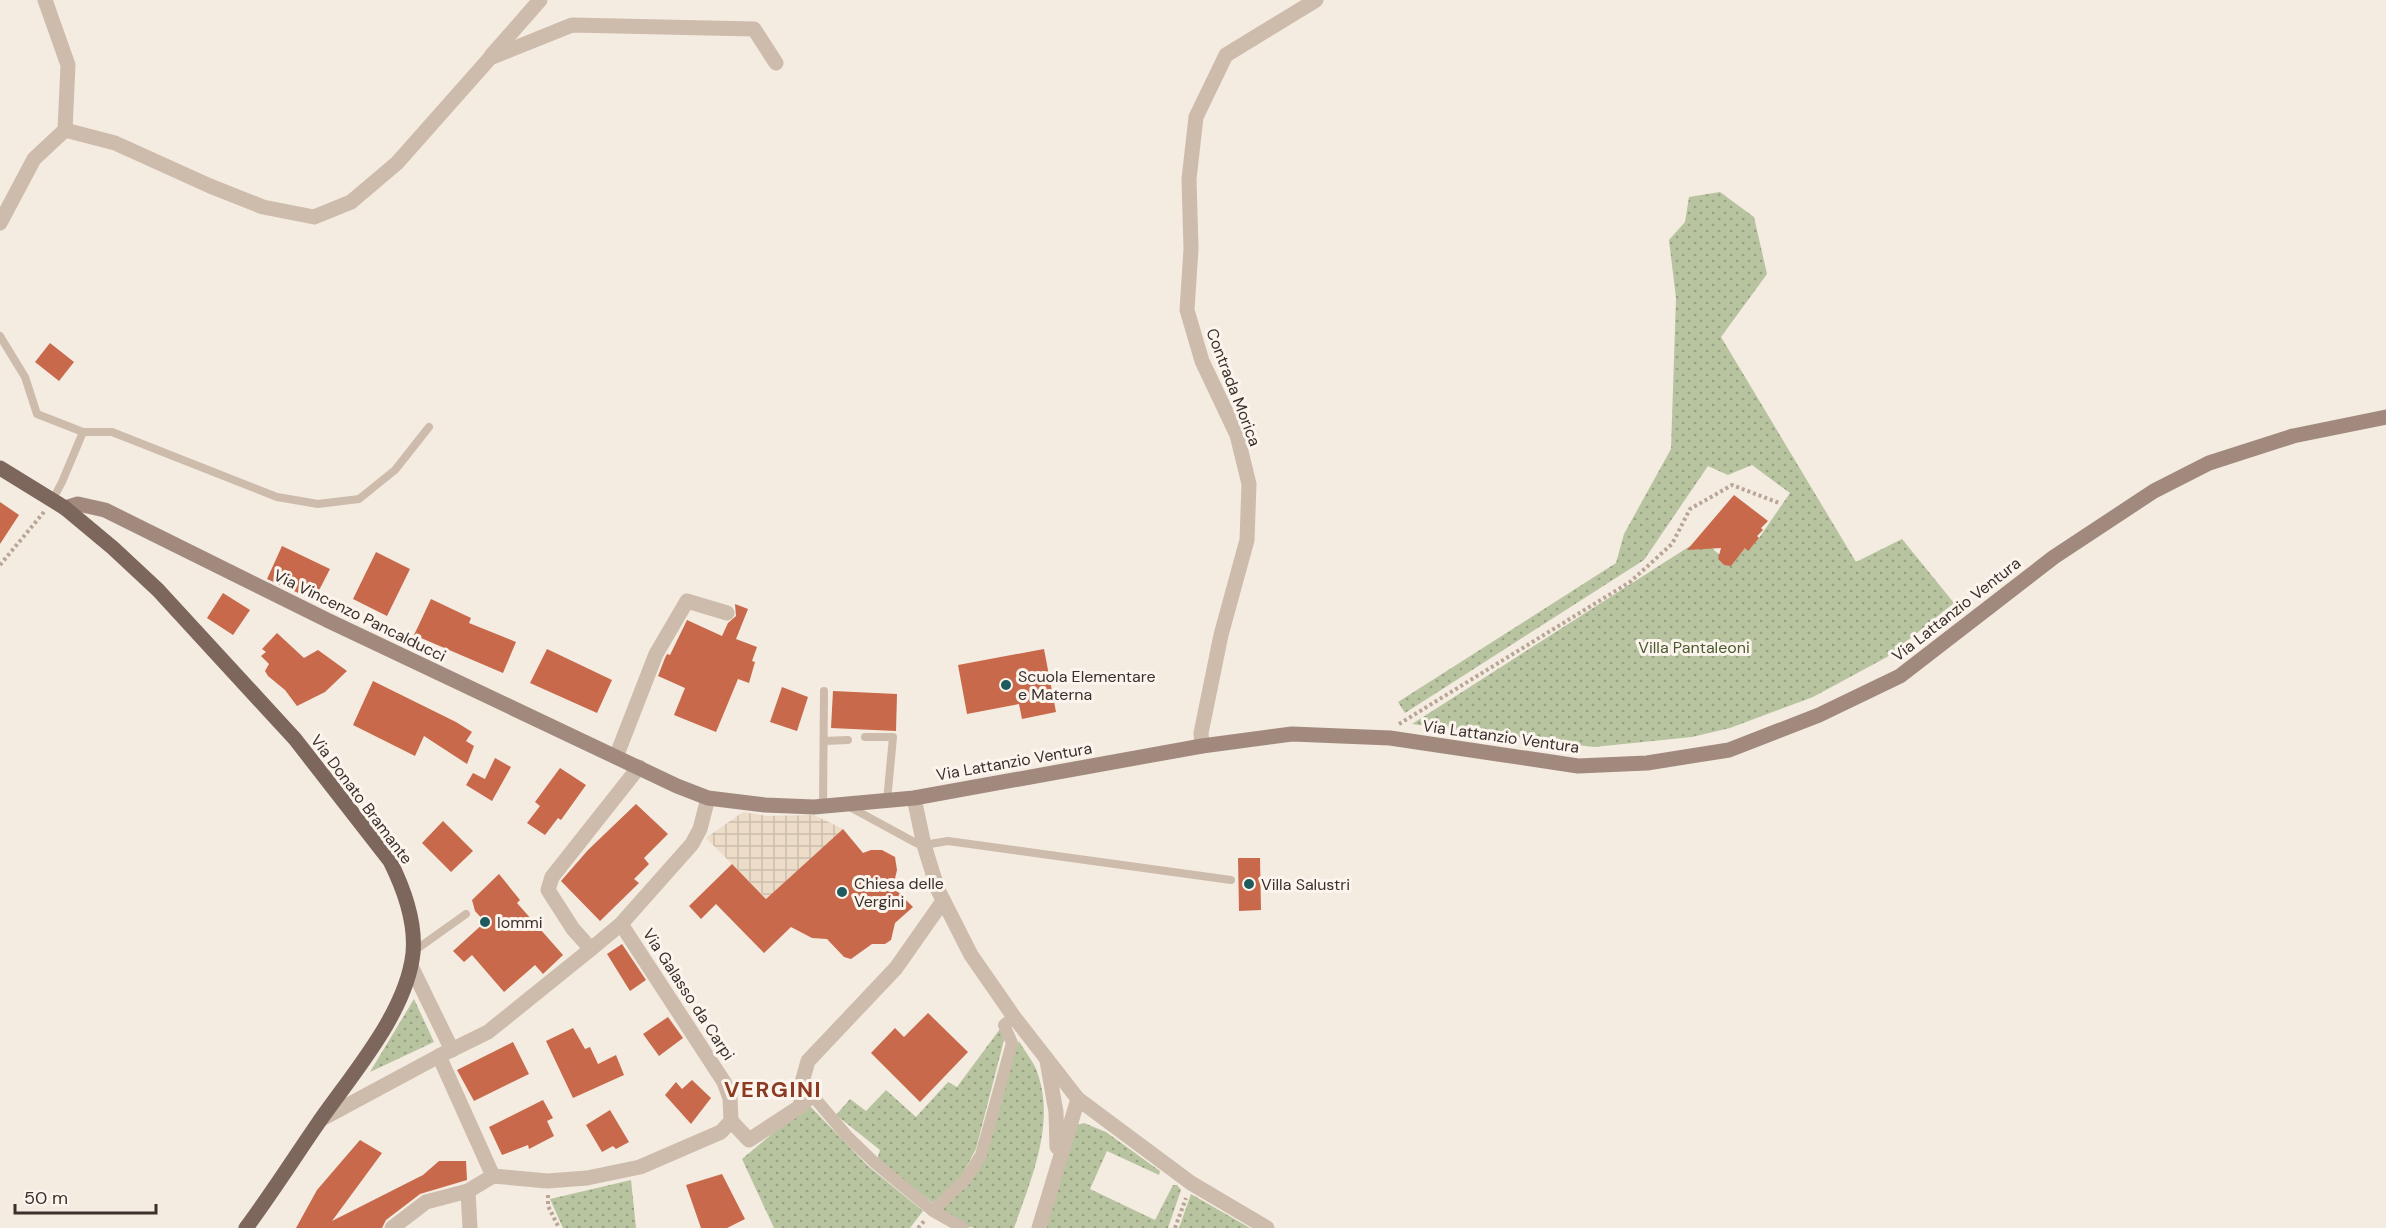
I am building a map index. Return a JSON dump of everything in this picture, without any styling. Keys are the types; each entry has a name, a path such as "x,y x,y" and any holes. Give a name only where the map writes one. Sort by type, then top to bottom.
{"main road":[{"name":"Via Lattanzio Ventura","path":"708,798 765,806 823,806 887,801 1202,746 1292,734 1390,738 1578,766 1647,763 1729,750 1820,714 1900,676 2054,556 2154,491 2209,463 2293,436 2386,417"},
{"path":"0,468 59,503"},
{"name":"Via Vincenzo Pancalducci","path":"59,503 78,504 105,510 329,621 677,786 708,798"},
{"name":"Via Donato Bramante","path":"59,503 113,548 193,626 295,739 390,861 401,882 412,923 412,959 398,1002 378,1037 246,1228"}],"street":[{"path":"0,223 34,159 65,130 68,65 45,0"},
{"path":"65,130 115,143 263,207 314,217 351,202 398,163 540,0"},
{"name":"Contrada Morica","path":"1202,746 1201,733 1221,635 1248,540 1249,484 1237,435 1202,361 1187,310 1191,249 1189,179 1196,117 1226,55 1316,0"},
{"path":"489,58 572,25 583,25 754,29 776,63"},
{"path":"616,756 656,654 687,601 727,613"},
{"path":"591,949 573,929 548,890 552,877 639,767"},
{"name":"Via Galasso da Carpi","path":"320,1120 488,1032 591,949 621,924 692,844 700,829 708,798"},
{"path":"914,798 924,845 943,901 971,955 1014,1017 1078,1099 1191,1183 1267,1228"},
{"path":"943,901 896,968 808,1061 801,1086 806,1101 875,1163 933,1211 963,1228"},
{"name":"Via Galasso da Carpi","path":"621,924 724,1082 730,1098 730,1121"},
{"path":"412,959 445,1053 494,1176"},
{"path":"933,1211 966,1179 981,1155 1012,1043 1004,1025 1014,1017"},
{"path":"1046,1058 1056,1112 1058,1138 1055,1167"},
{"path":"1039,1228 1055,1167 1078,1099"},
{"path":"392,1228 426,1202 468,1191 494,1176 547,1181 587,1178 640,1167 721,1132 730,1121 749,1140 806,1101"},
{"path":"468,1191 470,1228"}],"lane":[{"path":"0,336 25,377 37,414 83,432 112,432 278,497 318,504 359,499 395,470 429,427"},
{"path":"59,503 62,482 83,432"},
{"path":"823,806 824,691"},
{"path":"865,737 893,737 887,801"},
{"path":"824,741 848,740"},
{"path":"845,804 908,840 924,845 948,841 1231,880"},
{"path":"412,959 465,914"}],"path":[{"path":"1390,738 1391,729 1407,718 1630,582 1672,544 1689,509 1732,485 1779,503"},
{"path":"0,565 39,519 59,503"},
{"path":"547,1181 548,1206 559,1228"},
{"path":"1175,1228 1191,1183"}],"green space":[{"name":"Villa Pantaleoni","path":"1720,192 1754,217 1767,274 1721,337 1856,562 1902,539 1954,603 1887,657 1813,697 1730,728 1692,737 1594,747 1412,724 1690,546 1698,549 1709,546 1720,555 1718,559 1724,565 1731,565 1745,548 1748,550 1759,538 1790,493 1752,465 1728,475 1708,466 1644,560 1405,713 1398,702 1616,563 1624,534 1671,449 1676,298 1669,240 1685,222 1689,197"},
{"path":"414,999 434,1042 370,1072"},
{"path":"1000,1029 1004,1040 976,1149 961,1177 933,1203 877,1160 880,1150 836,1115 850,1099 866,1111 886,1090 916,1117 948,1082 957,1087"},
{"path":"1019,1041 1036,1069 1042,1089 1043,1129 1034,1170 1014,1228 965,1226 938,1209 969,1183"},
{"path":"808,1104 868,1166 923,1211 910,1228 774,1228 742,1159"},
{"path":"1084,1123 1106,1132 1160,1171 1159,1175 1107,1151 1090,1189 1155,1220 1173,1185 1177,1185 1181,1190 1168,1228 1045,1228 1076,1125"},
{"path":"631,1180 636,1228 563,1228 550,1199"},
{"path":"1191,1194 1250,1228 1179,1228"}],"shaded area":[{"path":"743,812 767,816 814,815 843,829 767,899 706,838"}],"building":[{"path":"50,343 74,362 59,381 35,362"},
{"path":"1734,495 1768,521 1761,528 1763,530 1757,536 1759,538 1748,551 1745,548 1731,566 1724,565 1718,559 1721,548 1687,550"},
{"path":"0,502 19,515 0,544"},
{"path":"282,546 330,569 314,600 267,579"},
{"path":"376,552 410,569 387,616 353,599"},
{"path":"223,593 250,610 233,635 207,618"},
{"path":"431,599 471,618 469,623 516,642 503,673 414,635"},
{"path":"735,604 748,609 736,639 757,647 752,661 755,662 749,683 738,679 716,732 674,715 685,688 658,676 667,654 670,655 687,620 722,636 728,623 736,616"},
{"path":"277,633 304,658 318,650 347,671 325,692 297,706 285,690 265,671 269,664 261,656 266,652 262,649"},
{"path":"547,649 612,680 597,713 530,683"},
{"name":"Scuola Elementare e Materna","path":"1044,649 1056,712 1022,719 1019,704 967,714 958,665"},
{"path":"373,681 472,732 466,741 474,746 467,764 424,736 415,756 353,725"},
{"path":"782,687 808,697 797,731 770,722"},
{"path":"833,691 897,694 896,731 831,728"},
{"path":"495,758 511,767 492,801 466,785 473,773 485,779"},
{"path":"560,768 586,785 561,820 558,818 545,835 527,823 540,806 535,802"},
{"path":"636,804 668,834 644,858 649,864 634,879 639,883 600,921 561,881 588,850"},
{"path":"443,821 473,851 451,872 422,843"},
{"name":"Chiesa delle Vergini","path":"843,829 863,853 882,850 895,857 897,870 893,887 913,907 895,923 891,940 885,944 872,944 851,959 844,957 827,939 812,938 791,927 764,953 716,904 701,919 689,906 732,864 766,899"},
{"name":"Villa Salustri","path":"1238,858 1260,858 1261,910 1239,911"},
{"path":"499,874 520,900 517,903 563,955 543,974 535,965 504,992 472,955 464,962 453,951 485,922 475,911 472,900"},
{"path":"622,944 646,980 630,991 607,954"},
{"path":"928,1013 968,1052 920,1102 871,1053 895,1028 904,1037"},
{"path":"668,1017 683,1038 659,1056 643,1034"},
{"path":"573,1028 585,1049 590,1047 598,1064 616,1055 624,1075 573,1098 546,1041"},
{"path":"513,1042 529,1074 474,1101 457,1070"},
{"path":"692,1080 711,1098 691,1124 665,1095 676,1082 682,1089"},
{"path":"543,1100 553,1118 547,1121 554,1136 529,1149 528,1145 502,1155 489,1127"},
{"path":"610,1110 629,1142 616,1149 613,1146 602,1152 586,1125"},
{"path":"360,1140 382,1153 332,1221 423,1175 439,1161 466,1161 467,1180 420,1194 386,1220 382,1228 296,1228 317,1190"},
{"path":"722,1174 745,1219 727,1228 701,1228 686,1185"}],"place":[{"name":"Scuola Elementare e Materna","path":"1006,685"},
{"name":"Villa Salustri","path":"1249,884"},
{"name":"Chiesa delle Vergini","path":"842,892"},
{"name":"Iommi","path":"485,922"}],"district":[{"name":"VERGINI","path":"773,1089"}]}
